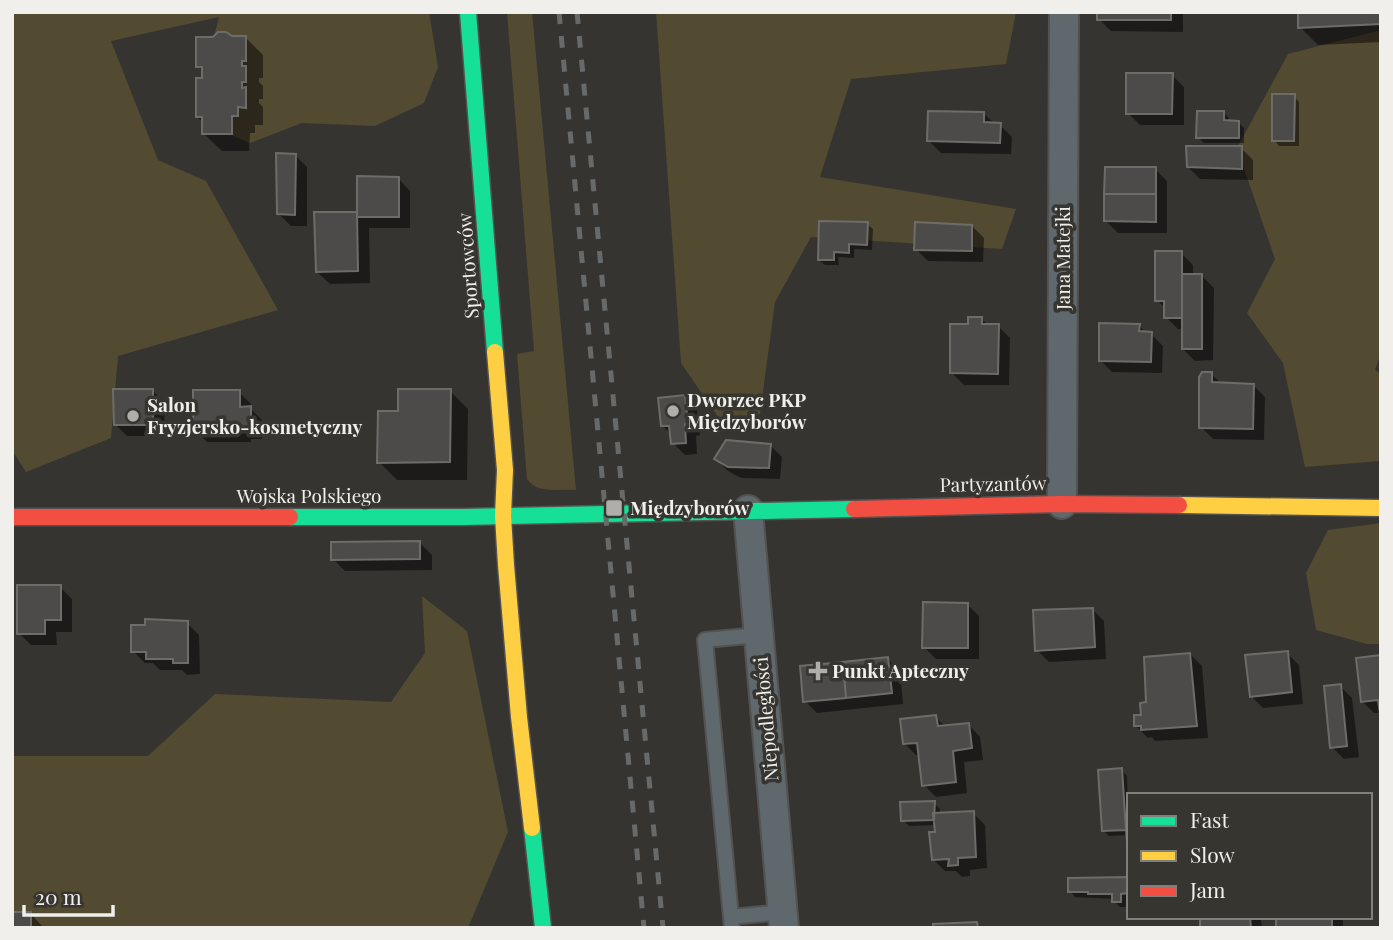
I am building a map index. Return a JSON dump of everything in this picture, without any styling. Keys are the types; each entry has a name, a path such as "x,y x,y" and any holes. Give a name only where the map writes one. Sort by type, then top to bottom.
{"street":[{"name":"Sportowców","path":"468,12 505,470 503,516"},
{"name":"Jana Matejki","path":"1062,504 1064,12"},
{"name":"Partyzantów","path":"606,515 1062,504 1381,508"},
{"name":"Niepodległości","path":"748,510 783,920"},
{"name":"Wojska Polskiego","path":"12,517 606,515"},
{"path":"503,516 519,717 542,928"}],"lane":[{"path":"758,635 705,640 731,922 783,920"}],"shaded area":[{"path":"12,12 429,12 438,67 424,103 375,126 302,123 250,143 203,123 196,106 219,17 111,41 158,160 206,181 278,310 118,356 111,438 26,472 12,450"},
{"path":"507,12 532,12 576,490 542,489 527,479 517,354 534,351"},
{"path":"656,12 1016,12 1006,64 851,79 820,177 1016,209 1002,249 811,237 775,302 760,414 720,420 681,363"},
{"path":"1381,30 1381,353 1375,370 1381,374 1381,461 1305,467 1283,363 1247,313 1275,259 1237,148 1288,54"},
{"path":"1381,523 1381,644 1367,644 1316,630 1306,573 1328,530"},
{"path":"422,596 467,631 508,832 468,928 12,928 12,756 148,756 215,694 391,702 425,653"}],"building":[{"path":"1097,12 1171,12 1171,20 1097,20"},
{"path":"1298,12 1381,12 1381,24 1298,28"},
{"path":"218,32 246,36 246,61 242,61 242,66 246,66 246,82 242,82 242,88 246,87 246,108 238,107 238,116 232,116 232,134 202,134 202,117 196,117 196,78 202,78 202,67 196,67 196,37 213,37"},
{"path":"1126,73 1173,73 1172,114 1126,114"},
{"path":"1272,94 1295,94 1294,141 1272,141"},
{"path":"928,111 984,112 984,122 1001,123 1000,143 927,141"},
{"path":"1197,111 1224,111 1224,120 1239,121 1239,138 1196,138"},
{"path":"1186,146 1242,146 1242,169 1187,167"},
{"path":"276,153 296,154 295,215 277,214"},
{"path":"1105,167 1156,167 1156,194 1104,194"},
{"path":"357,176 399,177 399,217 357,217"},
{"path":"1104,194 1156,194 1156,222 1104,221"},
{"path":"314,212 357,212 358,271 316,272"},
{"path":"819,221 868,222 867,245 849,244 849,253 834,252 834,260 818,260"},
{"path":"915,222 972,225 972,251 914,250"},
{"path":"1155,251 1182,251 1182,318 1164,318 1164,301 1155,301"},
{"path":"1182,274 1202,274 1202,349 1182,349"},
{"path":"968,317 982,317 982,324 999,324 998,374 950,373 950,324 968,324"},
{"path":"1099,323 1140,324 1139,331 1152,332 1151,362 1099,361"},
{"path":"1202,372 1212,372 1212,382 1254,384 1253,429 1199,428 1199,377"},
{"path":"113,389 153,389 153,425 114,425"},
{"path":"398,389 451,389 450,462 377,463 378,411 398,411"},
{"path":"193,390 240,390 240,407 251,406 251,427 239,427 239,431 193,431"},
{"name":"Dworzec PKP Międzyborów","path":"685,395 688,424 685,424 686,443 671,444 669,426 661,426 658,398"},
{"path":"726,440 771,444 769,468 728,467 714,459"},
{"path":"420,541 420,559 331,560 331,542"},
{"path":"17,585 61,585 61,620 45,620 45,634 17,634"},
{"path":"923,602 968,603 968,648 922,648"},
{"path":"1093,608 1095,647 1035,651 1033,610"},
{"path":"145,619 188,621 188,663 173,663 173,659 146,659 146,652 131,652 131,625 145,625"},
{"path":"1288,651 1292,692 1250,697 1245,655"},
{"path":"1190,653 1197,726 1141,730 1141,726 1134,726 1134,715 1141,715 1140,703 1146,702 1144,657"},
{"path":"1381,655 1380,714 1378,700 1361,702 1356,658"},
{"path":"888,657 892,693 846,698 843,662"},
{"path":"843,662 846,698 803,702 800,666"},
{"path":"1341,684 1347,746 1330,748 1324,686"},
{"path":"936,715 938,726 969,723 972,748 953,751 956,782 922,786 917,743 903,744 900,719"},
{"path":"1122,768 1126,830 1102,831 1098,770"},
{"path":"935,801 934,820 901,821 900,802"},
{"path":"974,811 976,857 958,858 958,865 948,866 949,859 932,860 929,832 935,832 933,813"},
{"path":"1127,877 1127,893 1121,894 1121,902 1112,902 1112,894 1068,892 1068,878"},
{"path":"12,912 31,912 31,928 12,928"},
{"path":"1200,919 1250,919 1251,928 1200,928"},
{"path":"1276,919 1332,919 1332,928 1276,928"},
{"path":"977,922 978,928 933,928 933,924"}],"railway":[{"path":"559,12 644,928"},
{"path":"577,12 663,928"}],"traffic: fast":[{"path":"468,12 495,352"},
{"path":"290,517 463,517 854,509"},
{"path":"532,828 543,928"}],"traffic: slow":[{"path":"495,352 505,470 503,516 506,565 532,828"},
{"path":"1179,505 1381,508"}],"traffic: jam":[{"path":"854,509 1062,504 1179,505"},
{"path":"12,517 290,517"}],"place":[{"name":"Dworzec PKP Międzyborów","path":"673,411"},
{"name":"Salon Fryzjersko-kosmetyczny","path":"133,416"},
{"name":"Międzyborów","path":"614,508"},
{"name":"Punkt Apteczny","path":"818,671"}]}
